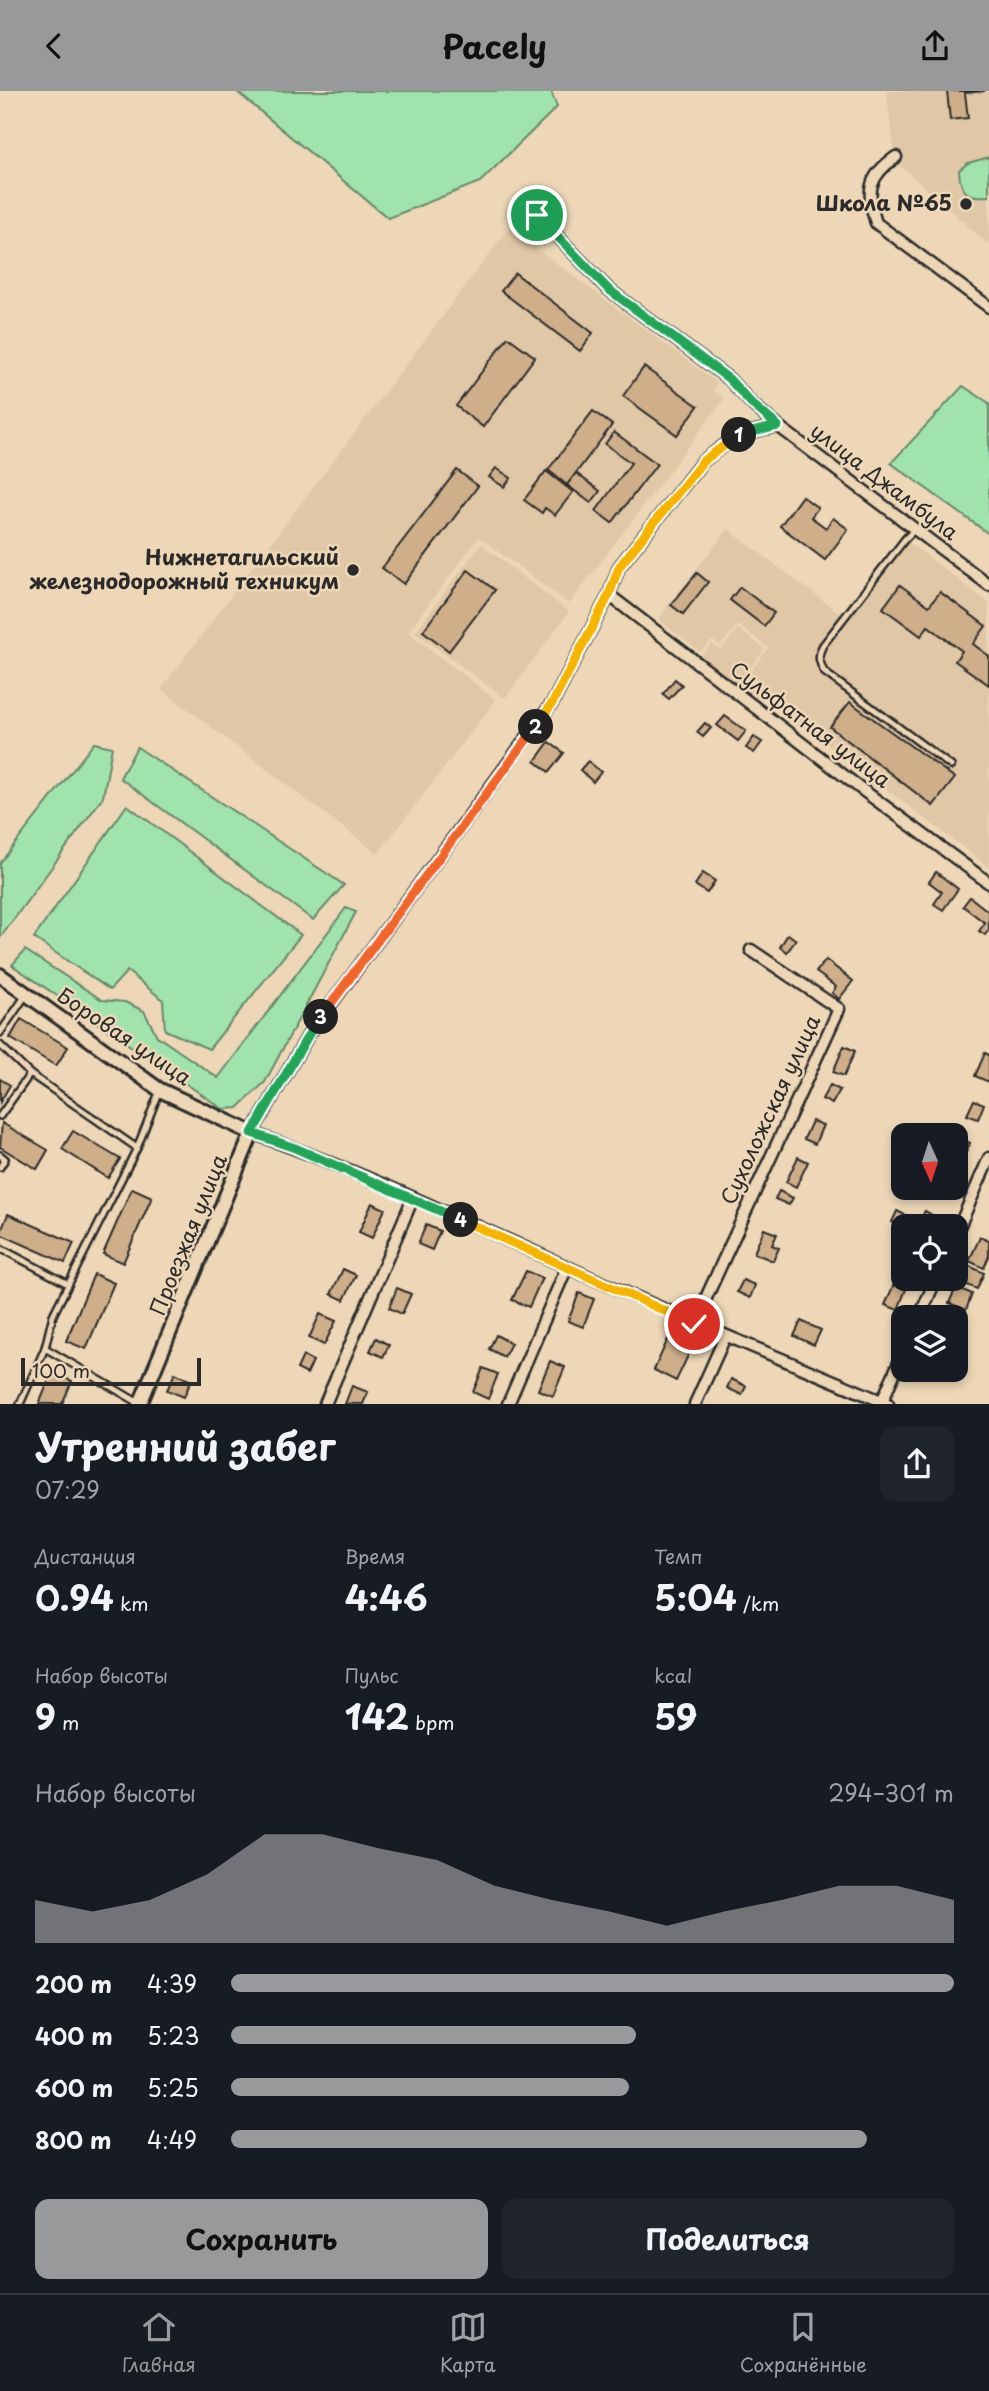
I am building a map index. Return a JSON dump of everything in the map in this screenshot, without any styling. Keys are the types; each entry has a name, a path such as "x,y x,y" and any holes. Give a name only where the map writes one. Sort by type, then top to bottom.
{"street":[{"path":"896,157 882,166 871,185 869,201 876,223 989,307"},
{"name":"улица Джамбула","path":"537,215 608,289 729,379 753,405 778,426 989,585"},
{"name":"Проезжая улица","path":"141,1404 252,1133 309,1034 553,702 609,595 619,567 703,461 738,435 778,426"},
{"name":"Сульфатная улица","path":"609,595 860,788 989,883"},
{"name":"Сухоложская улица","path":"694,1324 839,1009 751,950"},
{"name":"Боровая улица","path":"0,975 160,1090 252,1133 295,1148 413,1198 694,1324 883,1403"},
{"path":"965,1214 989,1158"},
{"path":"325,1404 413,1198"},
{"path":"508,1404 567,1267"},
{"path":"695,1404 725,1337"},
{"path":"883,1403 891,1382"}],"lane":[{"path":"915,529 823,645 819,660 824,672 951,766"},
{"path":"0,1033 26,995"},
{"path":"0,1045 30,1074 137,1148"},
{"path":"0,1116 30,1074"},
{"path":"20,1404 45,1348 53,1315 137,1148 160,1090"},
{"path":"0,1155 5,1159 0,1167"},
{"path":"0,1248 68,1284"},
{"path":"45,1348 141,1404"}],"shaded area":[{"name":"Школа №65","path":"886,91 989,91 989,245 896,162"},
{"name":"Нижнетагильский железнодорожный техникум","path":"509,228 717,383 713,390 724,399 569,604 479,537 408,632 496,700 378,854 161,689"},
{"path":"728,529 842,615 903,538 989,603 989,867 767,699 771,692 749,674 768,648 738,625 720,646 712,640 700,652 658,619"},
{"path":"481,544 569,612 505,698 415,632"},
{"path":"738,629 765,649 745,674 767,693 759,703 699,657 712,644 720,650"}],"green space":[{"path":"236,91 551,91 557,107 480,182 388,218"},
{"path":"989,157 989,196 970,195 963,189 959,170 968,163"},
{"path":"963,386 989,403 989,534 891,463"},
{"path":"94,743 112,747 103,797 0,938 0,863"},
{"path":"137,747 344,885 313,920 120,778"},
{"path":"127,805 301,935 209,1049 165,1030 163,1000 127,971 110,990 34,938"},
{"path":"346,908 356,912 265,1082 238,1108 223,1109 12,965 25,950 102,1000 125,1002 144,1011 157,1036 218,1078"}],"building":[{"path":"947,91 985,91 965,93 968,118 950,120"},
{"path":"515,273 593,333 580,351 501,291"},
{"path":"508,337 535,357 483,427 456,406"},
{"path":"644,367 698,406 677,435 623,396"},
{"path":"593,411 612,425 567,485 548,470"},
{"path":"614,432 657,464 612,523 596,511 631,463 605,444"},
{"path":"496,468 511,478 504,487 489,477"},
{"path":"457,470 478,486 404,584 382,568"},
{"path":"546,471 573,492 555,515 545,508 542,513 524,500"},
{"path":"576,473 600,491 591,503 567,485"},
{"path":"802,496 818,508 811,517 826,528 833,518 848,529 825,560 780,526"},
{"path":"468,570 495,590 449,651 423,631"},
{"path":"697,573 708,582 683,614 671,605"},
{"path":"900,585 929,606 940,592 986,626 973,644 989,656 989,685 955,661 962,651 928,626 921,636 883,608"},
{"path":"740,587 774,613 764,626 730,600"},
{"path":"675,679 682,685 669,699 663,694"},
{"path":"850,702 955,778 933,806 830,727"},
{"path":"725,716 746,731 738,741 717,725"},
{"path":"705,723 711,728 703,737 697,732"},
{"path":"754,737 762,742 754,753 746,748"},
{"path":"549,742 564,753 549,772 535,761"},
{"path":"588,761 601,772 593,782 580,770"},
{"path":"936,872 958,889 943,910 934,904 942,892 929,882"},
{"path":"703,873 715,881 707,893 695,885"},
{"path":"970,897 989,912 989,930 985,935 979,931 985,923 963,906"},
{"path":"788,934 796,940 787,952 780,947"},
{"path":"826,960 853,981 839,999 832,993 836,987 816,972"},
{"path":"21,1019 68,1047 56,1066 10,1038"},
{"path":"844,1046 855,1051 844,1076 833,1072"},
{"path":"985,1053 989,1055 989,1082 975,1076"},
{"path":"0,1079 10,1085 0,1102"},
{"path":"830,1085 840,1090 832,1104 822,1099"},
{"path":"974,1100 984,1104 978,1119 967,1115"},
{"path":"812,1121 823,1125 815,1144 804,1139"},
{"path":"2,1123 48,1150 37,1169 0,1147"},
{"path":"73,1131 120,1159 108,1178 62,1149"},
{"path":"798,1157 808,1162 796,1187 786,1182"},
{"path":"132,1188 152,1197 123,1263 103,1254"},
{"path":"779,1191 793,1198 789,1205 775,1199"},
{"path":"372,1203 385,1209 372,1238 359,1232"},
{"path":"8,1214 74,1243 65,1263 0,1234"},
{"path":"426,1225 440,1231 432,1250 418,1244"},
{"path":"764,1229 777,1234 772,1245 779,1248 773,1261 754,1253"},
{"path":"980,1237 989,1241 989,1256 984,1268 969,1261"},
{"path":"968,1265 984,1273 977,1289 968,1285"},
{"path":"343,1269 356,1275 344,1300 331,1294"},
{"path":"526,1271 542,1278 529,1307 512,1300"},
{"path":"94,1274 114,1283 86,1349 66,1341"},
{"path":"743,1280 755,1285 750,1298 737,1292"},
{"path":"397,1288 411,1294 402,1314 389,1308"},
{"path":"891,1291 905,1291 900,1305 891,1305 891,1307 885,1305"},
{"path":"954,1291 972,1294 968,1305 949,1303"},
{"path":"579,1293 594,1299 583,1327 568,1321"},
{"path":"320,1314 336,1321 324,1345 309,1338"},
{"path":"801,1321 821,1330 814,1345 794,1336"},
{"path":"672,1330 695,1341 676,1381 654,1370"},
{"path":"496,1335 511,1343 504,1357 489,1349"},
{"path":"376,1338 389,1345 383,1357 370,1351"},
{"path":"303,1356 313,1361 307,1374 297,1369"},
{"path":"550,1361 565,1367 553,1396 538,1390"},
{"path":"483,1368 498,1374 488,1399 473,1392"},
{"path":"52,1373 72,1381 62,1404 39,1404"},
{"path":"175,1373 191,1381 184,1397 167,1390"},
{"path":"731,1379 746,1386 742,1395 727,1388"},
{"path":"352,1386 368,1392 363,1404 345,1404"}],"place":[{"name":"Школа №65","path":"966,204"},
{"name":"Нижнетагильский железнодорожный техникум","path":"353,570"}],"route":[{"path":"537,215 608,289 729,379 753,405 778,426 738,435 703,461 619,567 609,595 553,702 309,1034 252,1133 295,1148 413,1198 694,1324"}]}
